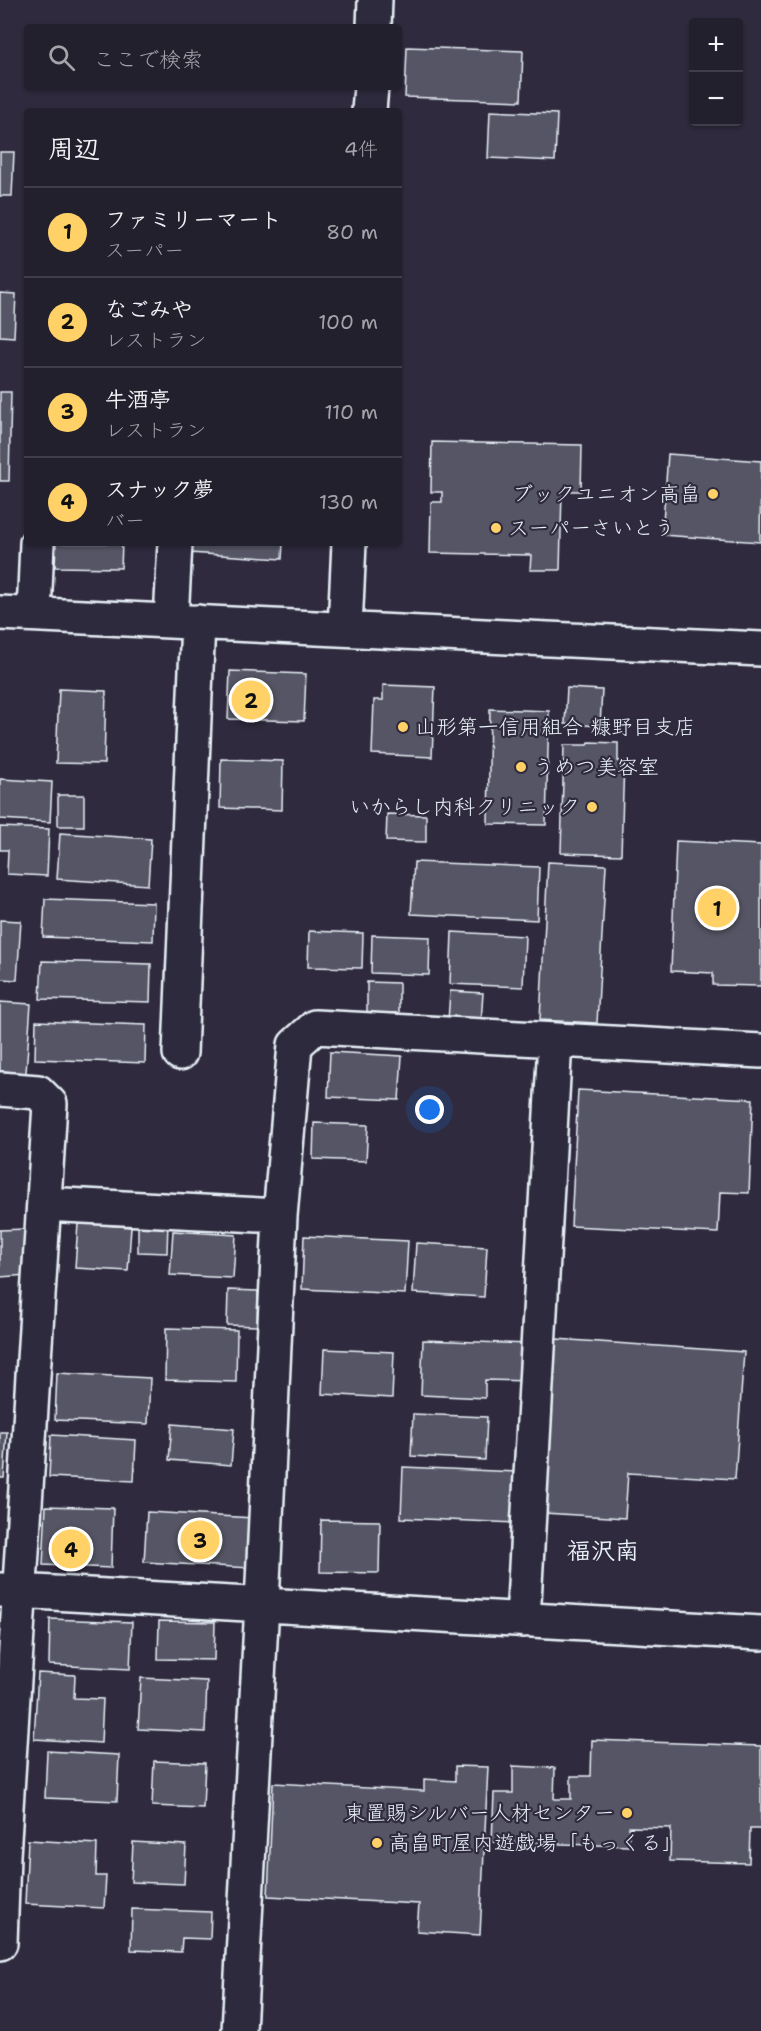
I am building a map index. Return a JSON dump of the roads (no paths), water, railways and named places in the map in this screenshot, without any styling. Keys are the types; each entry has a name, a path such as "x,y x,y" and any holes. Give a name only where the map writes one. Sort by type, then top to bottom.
{"street":[{"path":"374,24 375,0"},
{"path":"369,108 371,90"},
{"path":"34,614 38,546"},
{"path":"175,546 185,621 180,1053"},
{"path":"345,628 349,546"},
{"path":"0,613 761,649"},
{"path":"239,2031 280,1216 295,1046 315,1027 761,1051"},
{"path":"523,1620 555,1041"},
{"path":"0,1089 38,1092 50,1104 44,1204 10,1591 0,1942"},
{"path":"44,1204 280,1216"},
{"path":"10,1591 761,1633"}],"place":[{"name":"ブックユニオン高畠","path":"713,494"},
{"name":"スーパーさいとう","path":"496,528"},
{"name":"なごみや","path":"251,700"},
{"name":"山形第一信用組合 糠野目支店","path":"403,727"},
{"name":"うめつ美容室","path":"521,767"},
{"name":"いからし内科クリニック","path":"592,807"},
{"name":"ファミリーマート","path":"717,908"},
{"name":"牛酒亭","path":"200,1540"},
{"name":"スナック夢","path":"71,1549"},
{"name":"東置賜シルバー人材センター","path":"627,1813"},
{"name":"高畠町屋内遊戯場「もっくる」","path":"377,1843"}],"district":[{"name":"福沢南","path":"603,1551"}]}
